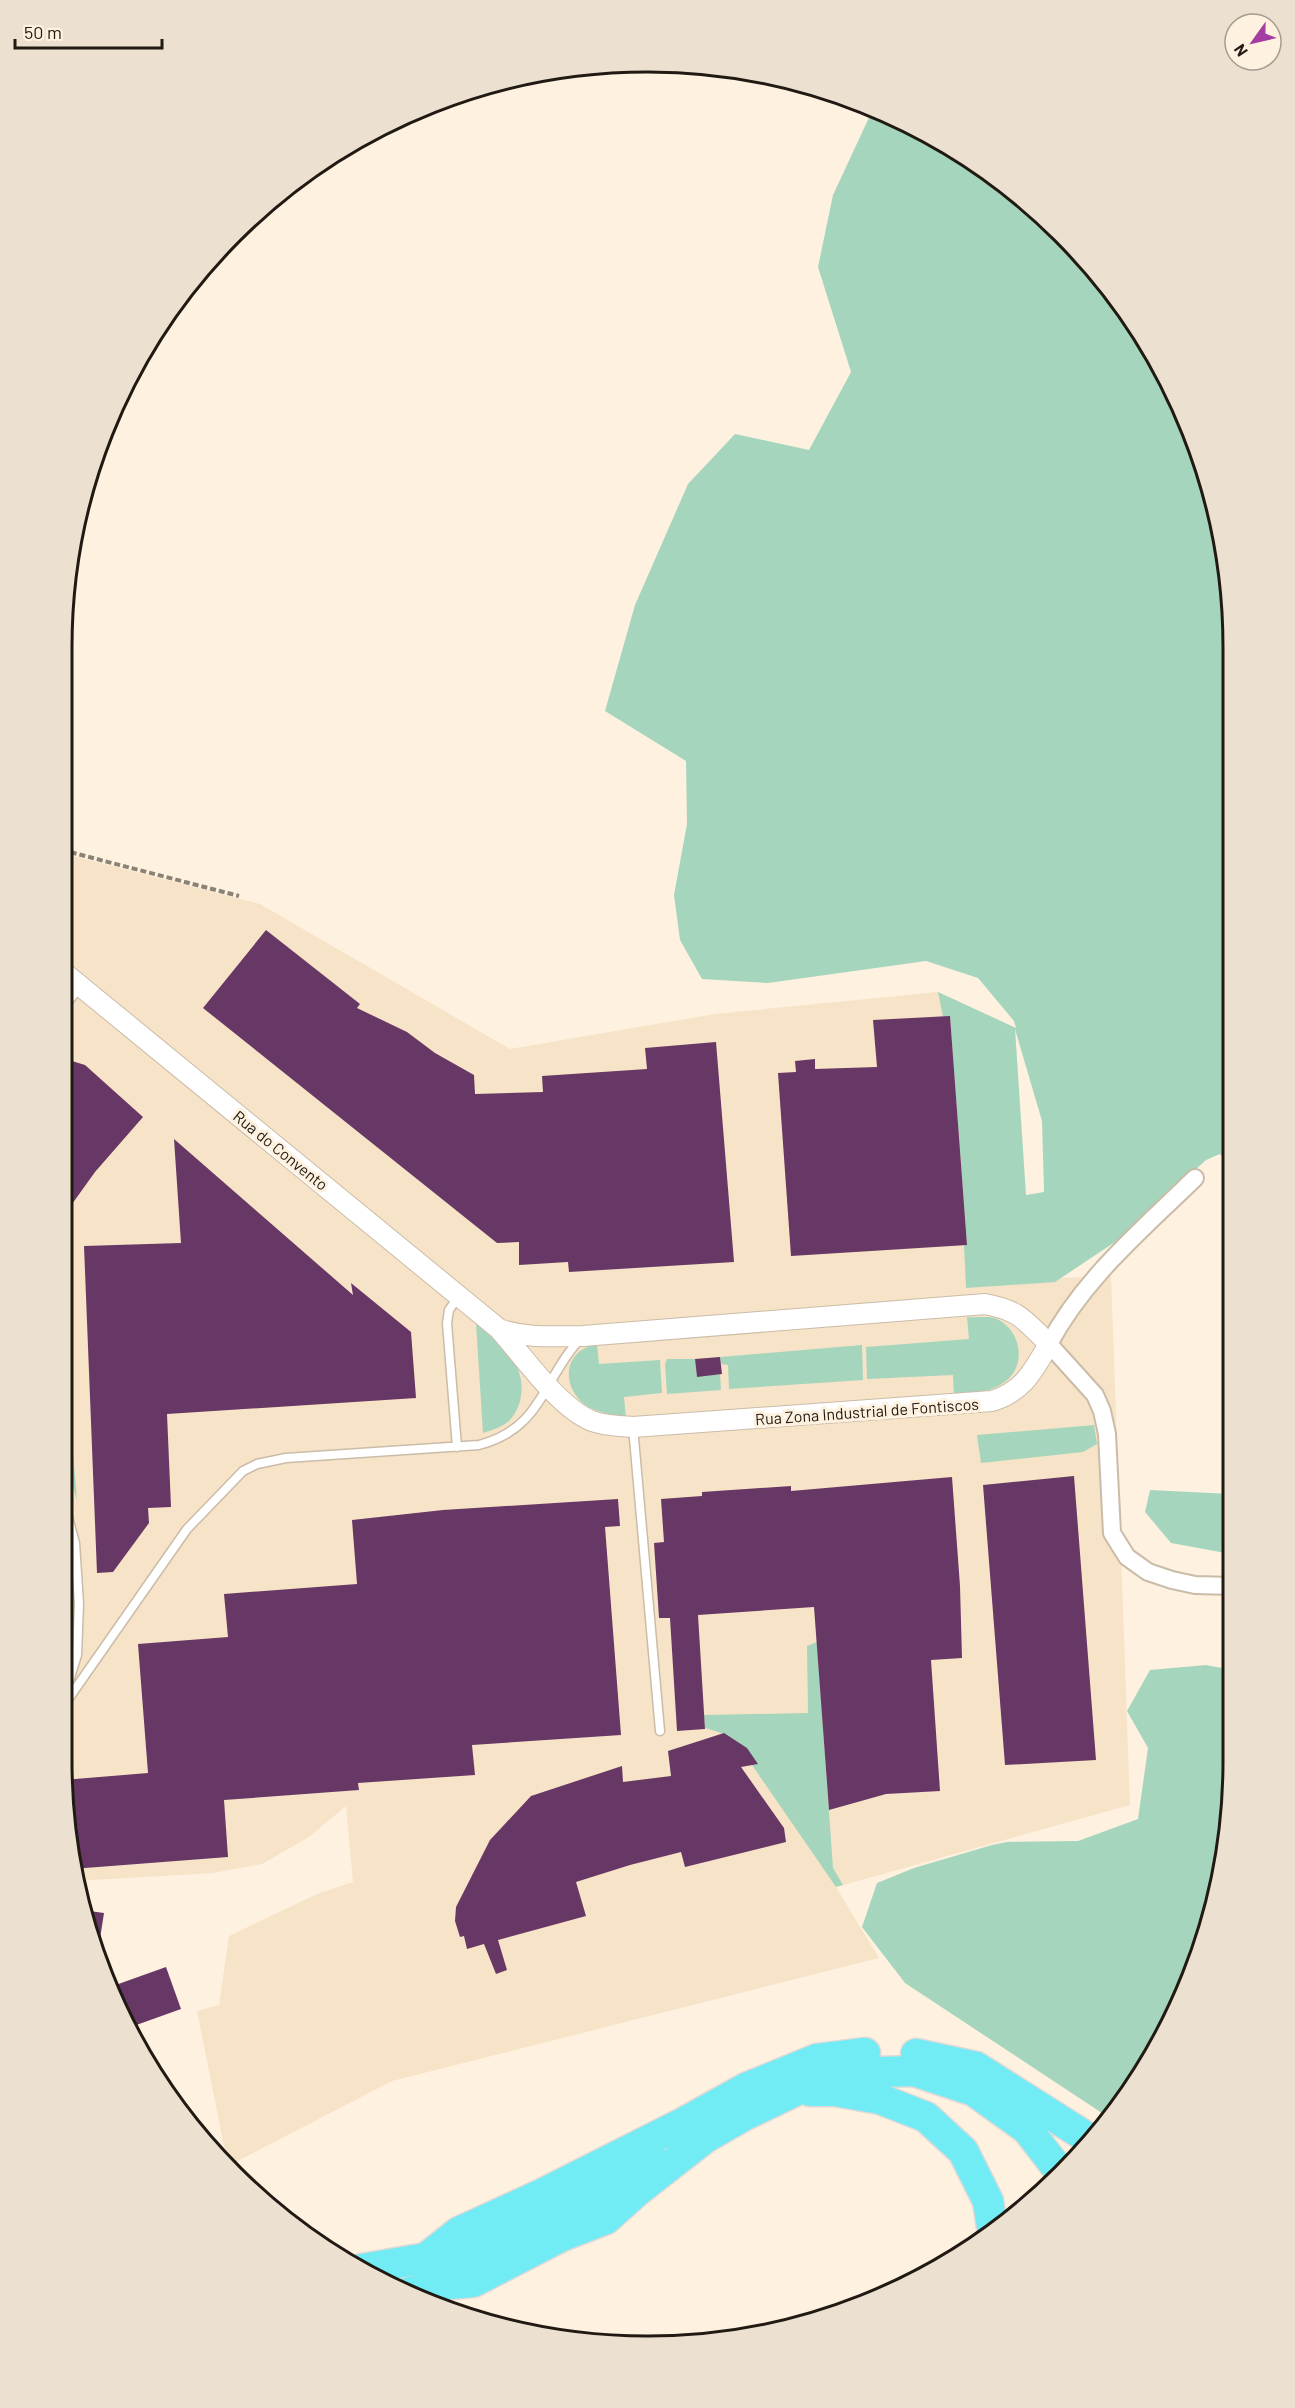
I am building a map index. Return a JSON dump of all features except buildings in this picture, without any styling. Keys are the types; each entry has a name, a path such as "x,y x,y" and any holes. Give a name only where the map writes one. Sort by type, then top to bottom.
{"highway":[{"path":"374,2267 426,2258 450,2258 604,2188 626,2176 655,2154 681,2124 746,2088 817,2059 895,2050 976,2067 1084,2135"},
{"path":"421,2289 437,2285 471,2266 599,2206 636,2192 705,2138 745,2115 795,2091 843,2073 914,2071 974,2091 1027,2129 1055,2166"},
{"path":"795,2091 835,2091 880,2099 926,2117 963,2151 988,2201 991,2222"},
{"path":"1038,2105 1068,2152"}],"street":[{"name":"Rua do Convento","path":"72,986 499,1329"},
{"path":"1049,1344 1079,1295 1122,1249 1195,1178"},
{"path":"499,1329 515,1335 532,1337 583,1336 985,1304 1007,1308 1017,1313 1049,1344 1095,1395 1107,1434 1112,1533 1127,1557 1148,1572 1172,1580 1195,1585 1223,1586"},
{"name":"Rua Zona Industrial de Fontiscos","path":"499,1329 549,1388 578,1414 592,1421 633,1427 992,1401 1006,1397 1018,1389 1032,1373 1049,1344"}],"lane":[{"path":"457,1447 447,1323 449,1310 459,1295"},
{"path":"72,1693 187,1529 243,1471 257,1464 286,1458 457,1447 498,1440 517,1428 534,1409 549,1388 563,1359 583,1336"},
{"path":"633,1427 660,1731"},
{"path":"72,1532 75,1543 79,1604 77,1655 72,1672"}],"path":[{"path":"72,852 239,896"}],"shaded area":[{"path":"72,856 260,904 510,1049 715,1014 938,992 1015,1028 1030,1279 1111,1276 1130,1805 836,1887 879,1958 392,2081 236,2162 225,2150 197,2011 219,2005 229,1936 317,1894 353,1882 346,1806 309,1837 262,1864 213,1873 85,1880 77,1836 72,1760"}],"green space":[{"path":"869,117 902,131 967,169 1027,215 1054,241 1104,297 1126,328 1164,393 1179,427 1203,499 1212,535 1222,610 1223,648 1223,1157 1220,1154 1206,1160 1118,1240 1055,1282 966,1288 964,1245 967,1245 950,1017 943,1017 938,992 1016,1028 1014,1021 978,978 926,961 768,983 702,979 680,940 674,895 687,824 686,761 605,711 635,605 688,484 735,434 809,450 851,372 818,267 833,195","holes":["1015,1029 1042,1121 1044,1192 1026,1195"]},
{"path":"967,1317 996,1318 1006,1325 1016,1340 1019,1357 1017,1366 1007,1380 995,1388 954,1395 953,1375 867,1379 866,1347 969,1339"},
{"path":"476,1323 511,1358 521,1378 522,1386 520,1401 514,1415 503,1425 483,1433"},
{"path":"597,1344 599,1364 660,1360 662,1393 624,1397 626,1418 600,1412 585,1405 572,1388 569,1369 578,1353"},
{"path":"862,1345 863,1380 729,1389 728,1365 721,1364 720,1357"},
{"path":"667,1359 695,1359 697,1376 720,1374 721,1390 667,1394 665,1364"},
{"path":"1094,1425 1097,1444 1083,1452 981,1463 977,1435"},
{"path":"72,1442 77,1500 72,1484"},
{"path":"1150,1490 1223,1494 1223,1553 1171,1543 1145,1512"},
{"path":"817,1642 833,1868 843,1885 836,1887 752,1765 758,1764 735,1740 705,1728 704,1715 808,1713 807,1646"},
{"path":"1206,1665 1223,1668 1222,1798 1218,1836 1203,1909 1179,1981 1146,2048 1102,2113 905,1983 862,1927 877,1883 914,1868 1007,1842 1078,1841 1138,1819 1148,1748 1127,1711 1150,1670"}]}
